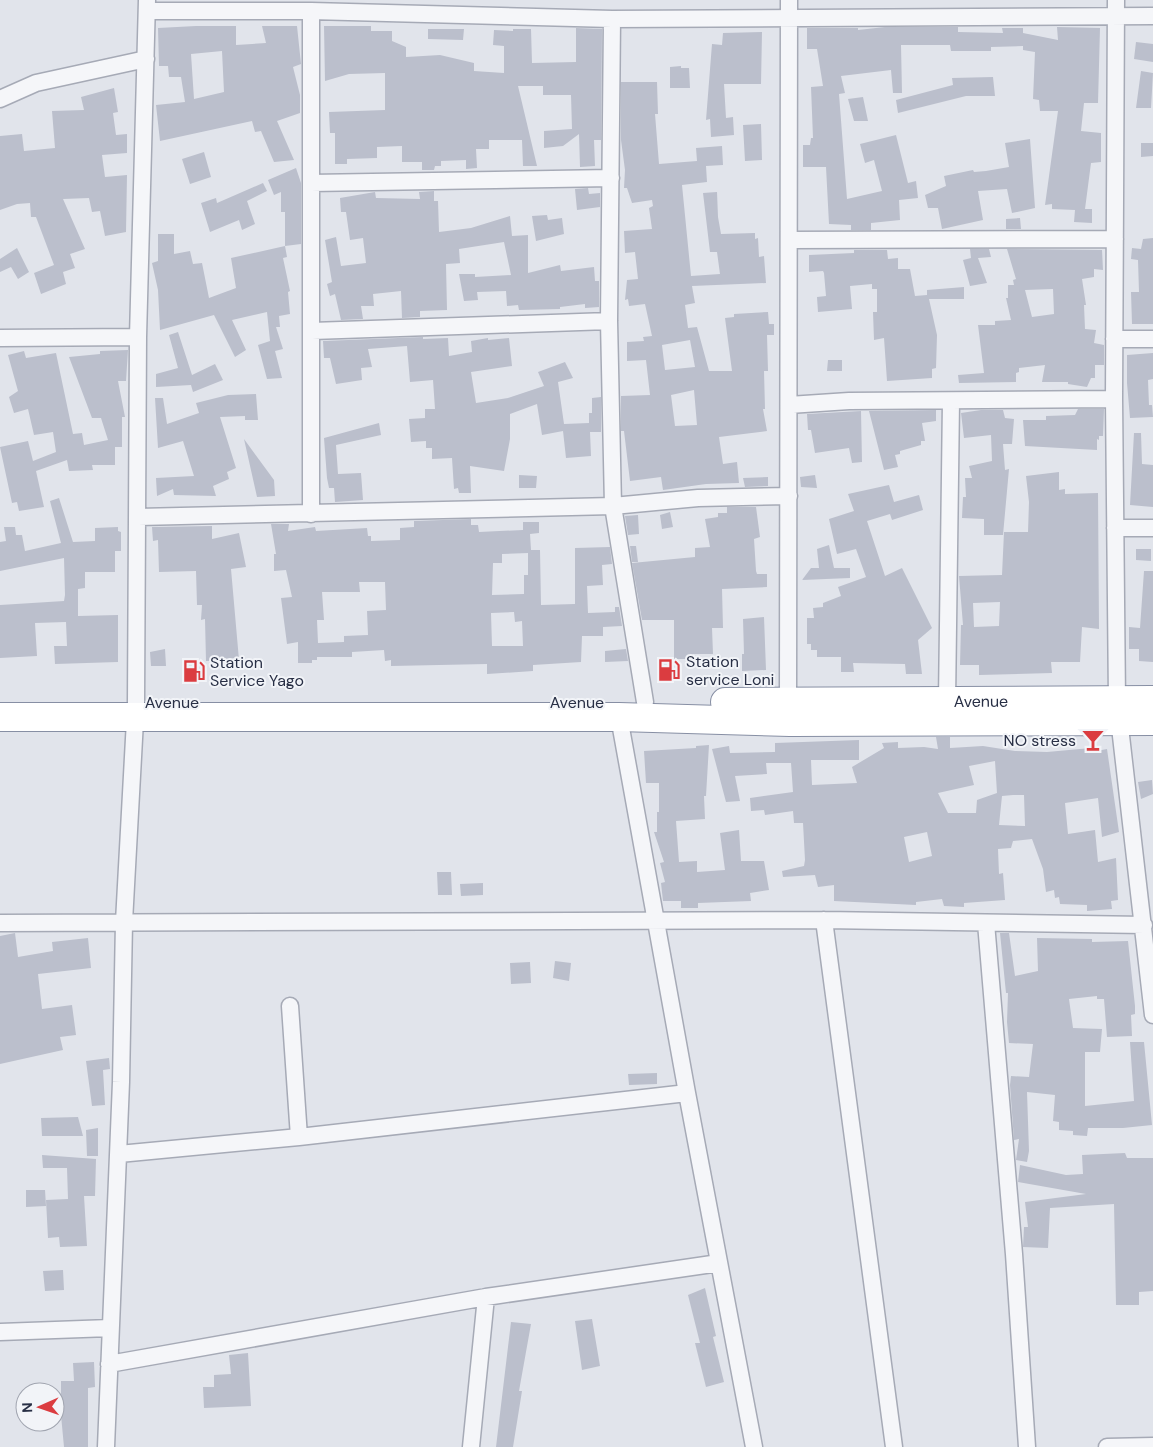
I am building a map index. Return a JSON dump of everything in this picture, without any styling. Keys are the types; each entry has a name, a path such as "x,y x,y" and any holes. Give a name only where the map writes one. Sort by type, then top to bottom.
{"highway":[{"name":"Avenue","path":"0,702 136,710 645,702 947,701 1117,710 1153,700"},
{"path":"0,717 136,710 619,717 790,722 1117,710 1153,721"}],"street":[{"path":"788,702 790,0"},
{"path":"106,1447 119,1154 124,922 136,710 138,337 147,6 311,11 461,5 612,19 789,17 1116,8 1153,16"},
{"path":"1116,8 1114,399 1117,710 1144,925 1153,1015"},
{"path":"311,11 312,514"},
{"path":"612,19 609,321 613,506 645,702"},
{"path":"0,100 36,83 146,59"},
{"path":"311,183 611,178"},
{"path":"789,240 1115,239"},
{"path":"312,330 609,321"},
{"path":"0,338 138,337"},
{"path":"1114,340 1153,339"},
{"path":"790,405 849,401 1114,399"},
{"path":"947,701 951,401"},
{"path":"138,517 613,506 698,498 789,496"},
{"path":"1115,528 1153,528"},
{"path":"619,717 686,1093 754,1447"},
{"path":"0,923 824,920 1144,925"},
{"path":"824,920 894,1447"},
{"path":"986,923 1014,1254 1027,1447"},
{"path":"290,1006 298,1137"},
{"path":"119,1154 298,1137 686,1093"},
{"path":"109,1364 486,1297 719,1263"},
{"path":"471,1447 486,1297"},
{"path":"0,1332 110,1328"},
{"path":"1107,1447 1153,1446"}],"building":[{"path":"236,26 236,45 266,43 262,26 297,26 301,64 293,67 300,95 300,113 277,121 294,160 274,162 261,131 255,132 252,121 160,141 156,105 185,102 181,77 169,77 168,66 159,66 158,28","holes":["222,51 224,92 194,99 191,54"]},
{"path":"324,26 371,26 371,31 392,31 392,41 406,47 406,57 440,55 474,63 474,71 504,73 504,46 493,45 494,30 513,31 513,29 531,29 532,63 576,62 576,28 602,29 601,140 594,140 595,166 580,167 579,134 563,146 544,148 544,131 572,129 571,95 543,95 543,86 518,86 537,166 523,166 522,140 489,140 489,149 476,149 477,168 466,169 466,160 441,161 441,166 435,166 434,170 422,170 422,162 402,162 402,146 377,147 377,158 347,159 347,164 335,164 335,133 330,133 329,112 385,110 385,73 349,74 325,81"},
{"path":"885,27 958,27 958,32 1003,33 1002,28 1023,28 1023,33 1058,40 1057,27 1100,28 1098,103 1084,103 1081,131 1101,133 1101,162 1091,163 1085,209 1092,209 1092,223 1074,222 1075,210 1052,209 1052,204 1045,205 1058,111 1040,111 1039,100 1033,99 1035,52 1023,50 1023,46 991,47 991,51 951,51 950,45 901,45 902,93 893,93 891,70 841,76 845,93 839,94 847,199 882,191 874,160 865,163 860,144 896,135 908,183 916,181 918,198 899,200 900,220 871,223 871,230 851,230 851,225 829,224 826,167 803,167 803,145 810,145 811,138 813,138 811,87 823,86 817,49 807,49 807,28 858,28 858,30"},
{"path":"428,29 464,29 463,40 428,39"},
{"path":"762,32 761,84 724,84 726,118 733,117 734,135 711,137 710,119 706,120 712,44 722,45 723,33"},
{"path":"1136,42 1153,44 1153,62 1134,59"},
{"path":"681,66 681,68 689,68 690,88 670,88 670,67"},
{"path":"1141,71 1153,73 1151,108 1136,108"},
{"path":"993,77 995,96 966,96 898,113 896,100 953,85 952,78"},
{"path":"621,82 657,82 658,114 655,114 659,164 697,161 696,148 722,146 723,165 706,166 707,182 682,185 691,276 720,274 717,252 710,252 703,193 717,192 721,234 755,233 755,239 758,238 759,257 764,256 766,283 692,286 695,303 685,305 688,328 697,327 709,371 732,371 725,318 734,317 734,314 768,312 769,324 774,324 774,335 767,335 768,371 764,371 765,409 763,409 767,431 719,437 723,464 737,462 739,483 706,484 663,490 661,477 630,481 624,431 621,431 621,396 650,395 646,360 627,361 627,342 644,341 643,337 652,336 645,304 629,306 628,299 625,300 627,280 638,279 635,252 625,253 624,231 652,229 649,208 653,206 652,200 632,203 627,188 624,188 625,170 621,140","holes":["690,340 695,367 665,370 662,345","694,390 697,425 675,426 671,395"]},
{"path":"114,88 118,112 113,113 116,135 127,134 127,153 102,155 105,177 127,175 126,232 105,236 100,211 92,212 89,198 63,199 85,249 70,254 75,268 63,272 66,284 41,294 34,273 54,265 36,217 31,217 30,203 17,204 0,210 0,136 22,134 24,151 55,148 52,111 84,110 81,97"},
{"path":"863,97 868,121 854,121 848,99"},
{"path":"761,124 762,160 745,161 743,125"},
{"path":"1030,139 1035,208 1012,213 1007,189 978,191 983,220 942,229 938,208 928,208 925,195 946,186 944,176 973,170 974,172 986,171 1009,167 1005,143"},
{"path":"1141,143 1153,143 1153,156 1141,157"},
{"path":"204,152 211,177 190,184 182,159"},
{"path":"296,168 301,183 301,244 285,246 285,212 281,212 281,192 274,195 268,180"},
{"path":"263,183 267,191 247,201 255,224 242,230 239,220 210,232 201,203 216,198 217,203"},
{"path":"588,188 589,194 600,193 600,207 577,210 575,189"},
{"path":"434,191 434,201 438,201 439,232 471,228 510,216 512,236 528,235 528,273 560,265 561,271 594,267 595,281 599,281 599,307 585,308 585,304 560,307 560,309 519,310 518,305 507,306 506,291 477,292 478,300 464,301 459,274 475,274 475,277 511,275 504,242 459,249 460,263 446,264 447,310 420,311 420,317 402,318 401,291 373,294 374,306 361,306 363,319 341,320 335,294 330,296 327,284 332,282 325,240 336,237 341,266 366,263 363,238 350,240 346,212 341,212 340,198 375,192 376,198 420,199 419,192"},
{"path":"547,215 548,220 562,218 564,234 536,241 532,216"},
{"path":"1020,218 1021,229 1006,229 1006,219"},
{"path":"158,234 174,234 174,254 190,251 193,264 202,263 209,298 236,288 231,258 285,246 287,257 283,258 290,291 288,292 290,314 279,316 280,327 276,327 283,349 275,351 282,378 267,379 258,345 270,341 267,312 232,320 246,350 235,357 214,315 160,330 158,290 152,263 158,261"},
{"path":"1153,238 1153,324 1132,324 1131,292 1139,292 1138,260 1131,259 1132,248 1141,249 1143,239"},
{"path":"17,248 29,272 18,279 11,267 0,272 0,259"},
{"path":"970,249 989,249 991,257 978,258 987,283 970,286 963,260 971,258"},
{"path":"1007,249 1102,250 1103,270 1094,269 1094,277 1082,279 1086,305 1084,305 1085,329 1096,330 1094,343 1104,345 1104,365 1095,365 1095,378 1091,378 1087,387 1068,384 1068,382 1042,382 1045,365 1019,368 1019,372 1016,373 1016,382 959,383 958,375 984,373 978,325 995,325 995,321 1011,320 1006,298 1008,298 1008,285 1014,285 1013,280 1016,279","holes":["1053,289 1054,314 1032,317 1025,290"]},
{"path":"854,250 887,250 888,259 898,258 898,269 910,269 915,296 927,295 927,290 964,287 964,299 929,299 937,335 936,368 932,369 932,378 887,381 884,338 874,340 873,312 877,312 877,289 872,289 872,284 850,286 852,309 818,312 817,297 826,296 824,273 823,271 809,272 809,255 854,253"},
{"path":"178,332 192,375 215,364 223,380 193,392 191,385 156,387 156,374 178,368 169,335"},
{"path":"423,337 423,339 448,338 449,356 472,352 471,341 488,338 488,340 509,338 512,366 471,372 476,403 508,398 544,386 538,372 565,362 573,378 558,382 564,424 589,423 589,413 592,413 592,398 601,397 601,432 590,432 591,456 566,458 563,431 542,435 537,404 510,414 510,439 504,471 470,466 471,493 459,493 458,488 454,489 452,458 432,459 432,448 426,448 426,441 411,442 409,419 425,418 425,409 435,409 433,380 410,382 407,346 368,349 372,367 361,368 362,380 336,384 330,358 324,358 323,341"},
{"path":"128,350 126,381 118,381 125,417 122,417 122,447 115,447 115,465 92,465 93,470 69,471 67,460 36,471 44,507 19,511 17,502 12,503 0,447 28,441 33,461 56,452 53,432 34,435 28,409 14,413 9,397 18,391 8,355 24,351 26,358 56,353 73,434 82,433 84,445 108,440 101,418 92,418 69,357 100,354 100,351"},
{"path":"1153,353 1153,379 1148,380 1149,405 1152,405 1153,417 1130,418 1127,355"},
{"path":"828,360 842,360 842,371 827,371"},
{"path":"256,394 258,420 245,420 245,416 220,417 236,468 227,472 229,479 213,486 216,496 174,495 173,489 157,496 156,478 194,476 183,441 158,448 155,398 163,398 167,424 199,413 196,403 228,395"},
{"path":"1078,409 1104,409 1103,436 1099,436 1099,440 1097,439 1097,450 1025,446 1023,420 1046,420 1046,416 1075,415"},
{"path":"936,410 936,421 922,423 925,441 921,441 921,445 900,451 900,454 895,455 898,467 884,470 869,411"},
{"path":"981,410 1003,410 1005,418 1014,419 1012,444 1003,444 1005,470 1009,469 1003,535 984,535 984,519 962,518 963,497 966,497 965,478 972,478 969,466 992,461 991,435 964,438 961,413"},
{"path":"861,411 862,462 852,463 849,448 815,453 811,430 808,430 807,414"},
{"path":"379,423 381,435 336,445 338,474 361,473 363,500 335,502 334,488 329,488 327,478 324,438"},
{"path":"1134,433 1141,433 1142,464 1153,465 1153,507 1130,505"},
{"path":"244,439 274,480 275,496 257,497"},
{"path":"1059,472 1059,490 1065,489 1065,494 1098,493 1099,629 1082,627 1080,662 1051,662 1052,673 979,675 979,665 960,665 961,625 963,625 959,576 1002,575 1004,532 1028,532 1029,502 1026,476","holes":["1000,602 999,626 974,627 973,603"]},
{"path":"519,475 537,476 536,488 519,488"},
{"path":"815,475 817,488 801,487 800,477"},
{"path":"768,477 768,486 745,487 743,478"},
{"path":"889,485 894,502 919,495 923,510 892,520 890,514 867,521 885,576 902,568 932,628 918,640 922,674 906,674 905,664 853,663 854,672 841,672 841,657 817,657 817,650 811,650 811,644 807,644 807,618 814,618 813,608 823,607 823,603 841,596 838,587 866,577 856,549 837,554 829,519 854,511 848,494"},
{"path":"59,498 73,542 95,541 95,528 118,527 118,531 121,532 121,551 115,551 115,572 85,572 85,588 78,589 78,616 118,615 118,662 55,664 54,646 67,646 66,622 35,623 37,656 0,658 0,605 64,601 65,595 64,558 0,571 0,542 6,541 4,527 15,527 16,535 22,535 25,551 61,543 50,501"},
{"path":"727,507 756,507 760,537 754,539 756,571 757,574 767,574 767,587 722,589 723,628 712,628 713,654 693,654 693,659 674,659 674,620 642,620 632,563 695,557 695,548 710,547 705,519 718,517 718,513 727,513"},
{"path":"670,512 673,527 662,529 660,515"},
{"path":"638,515 639,534 628,535 625,516"},
{"path":"471,519 471,525 478,525 479,532 523,530 523,522 539,522 539,533 530,534 531,550 540,550 541,605 575,604 575,548 610,547 612,564 602,565 603,585 587,586 588,613 615,612 615,607 619,607 622,626 603,627 603,636 582,636 581,662 533,665 533,671 487,674 487,664 391,666 391,660 385,661 384,650 352,652 352,657 317,657 317,660 312,660 312,663 298,663 298,642 287,644 281,598 292,597 286,570 274,571 274,554 276,554 271,524 289,524 288,531 315,527 316,531 367,528 371,541 400,540 400,528 414,527 414,521","holes":["528,553 528,575 524,575 524,594 492,595 493,563 502,563 502,554","359,582 385,582 386,610 367,611 368,635 344,636 344,642 318,643 317,620 324,620 322,592 360,592","514,612 515,622 522,621 523,646 492,646 491,613"]},
{"path":"212,526 212,539 239,533 246,567 231,569 239,660 206,661 205,619 201,620 202,605 197,605 196,571 159,572 158,540 153,541 152,527"},
{"path":"829,545 834,568 850,568 850,578 802,580 811,568 819,568 817,549"},
{"path":"630,546 636,546 638,562 632,562"},
{"path":"1136,549 1151,549 1151,561 1136,560"},
{"path":"1144,571 1153,571 1153,662 1139,661 1139,649 1129,649 1129,627 1140,628"},
{"path":"764,617 766,670 742,671 742,654 744,654 743,619"},
{"path":"165,649 166,666 151,666 150,652"},
{"path":"626,649 628,661 605,662 605,651"},
{"path":"936,737 950,737 950,748 983,746 1015,751 1047,752 1091,748 1091,752 1107,749 1119,832 1102,837 1098,798 1065,803 1068,834 1095,830 1098,862 1116,858 1118,900 1111,901 1112,909 1087,911 1087,905 1060,904 1059,897 1055,898 1054,890 1046,892 1043,869 1032,839 1013,841 1011,848 998,849 999,874 1003,873 1005,900 964,903 964,907 944,906 942,899 916,902 916,905 834,901 834,885 818,887 815,875 783,877 782,871 804,866 805,860 803,823 794,823 793,811 765,815 764,810 751,811 750,798 793,792 791,763 766,763 767,774 735,776 740,801 726,802 712,749 729,746 730,753 775,752 775,743 859,740 859,760 811,760 812,785 857,783 852,767 884,748 882,743 898,742 898,748 924,747 938,749","holes":["995,761 997,793 977,800 976,813 948,813 938,793 974,785 969,766","1024,795 1025,826 999,825 1002,796","927,832 932,856 909,862 904,837"]},
{"path":"709,745 706,796 704,796 705,819 676,821 679,862 697,861 697,872 725,870 720,833 739,830 741,861 764,861 769,890 750,893 751,901 698,903 698,908 681,908 681,901 663,901 661,883 665,882 660,863 664,862 654,832 657,832 659,783 646,783 644,751 696,748 696,746"},
{"path":"1152,780 1153,794 1141,799 1138,782"},
{"path":"437,872 451,872 452,895 438,895"},
{"path":"483,883 483,895 461,896 460,884"},
{"path":"15,933 18,957 53,951 52,942 88,938 91,968 38,974 42,1009 72,1005 76,1035 60,1037 63,1050 0,1064 0,936"},
{"path":"1000,933 1009,933 1015,976 1038,971 1037,938 1092,939 1092,942 1128,941 1135,1006 1135,1014 1131,1015 1132,1036 1107,1037 1104,999 1097,999 1097,996 1069,999 1073,1028 1102,1029 1100,1052 1085,1052 1085,1106 1134,1101 1130,1042 1144,1042 1152,1125 1123,1128 1088,1128 1087,1136 1073,1135 1073,1131 1059,1130 1059,1122 1053,1121 1055,1095 1027,1092 1029,1151 1027,1162 1016,1160 1019,1139 1014,1140 1011,1076 1029,1077 1033,1044 1009,1043 1007,1022 1008,993 1006,993"},
{"path":"555,961 571,963 569,981 553,978"},
{"path":"530,962 531,983 511,984 510,963"},
{"path":"109,1058 110,1069 103,1070 105,1105 92,1106 86,1061"},
{"path":"657,1073 657,1084 629,1085 628,1074"},
{"path":"78,1117 83,1136 42,1136 41,1118"},
{"path":"98,1128 98,1156 87,1156 86,1130"},
{"path":"1125,1153 1127,1158 1153,1158 1153,1291 1139,1292 1139,1305 1116,1305 1114,1204 1050,1208 1048,1248 1023,1247 1024,1227 1028,1227 1025,1202 1086,1194 1018,1182 1020,1165 1066,1175 1083,1174 1082,1155"},
{"path":"42,1155 96,1159 95,1196 84,1196 87,1246 60,1247 59,1237 48,1238 46,1200 68,1199 67,1168 43,1168"},
{"path":"26,1190 45,1190 46,1206 26,1207"},
{"path":"63,1270 64,1290 45,1291 43,1271"},
{"path":"705,1288 716,1336 713,1337 724,1382 706,1387 695,1343 700,1343 688,1295"},
{"path":"592,1319 600,1366 582,1370 575,1321"},
{"path":"511,1322 531,1324 519,1391 522,1391 513,1447 496,1447"},
{"path":"248,1353 251,1406 204,1408 203,1387 214,1387 214,1375 231,1374 229,1355"},
{"path":"94,1362 95,1387 88,1388 88,1447 64,1447 63,1432 65,1432 65,1382 61,1381 74,1381 73,1363"}],"place":[{"name":"Station service Loni","path":"669,670"},
{"name":"Station Service Yago","path":"194,671"},
{"name":"NO stress","path":"1093,740"}]}
